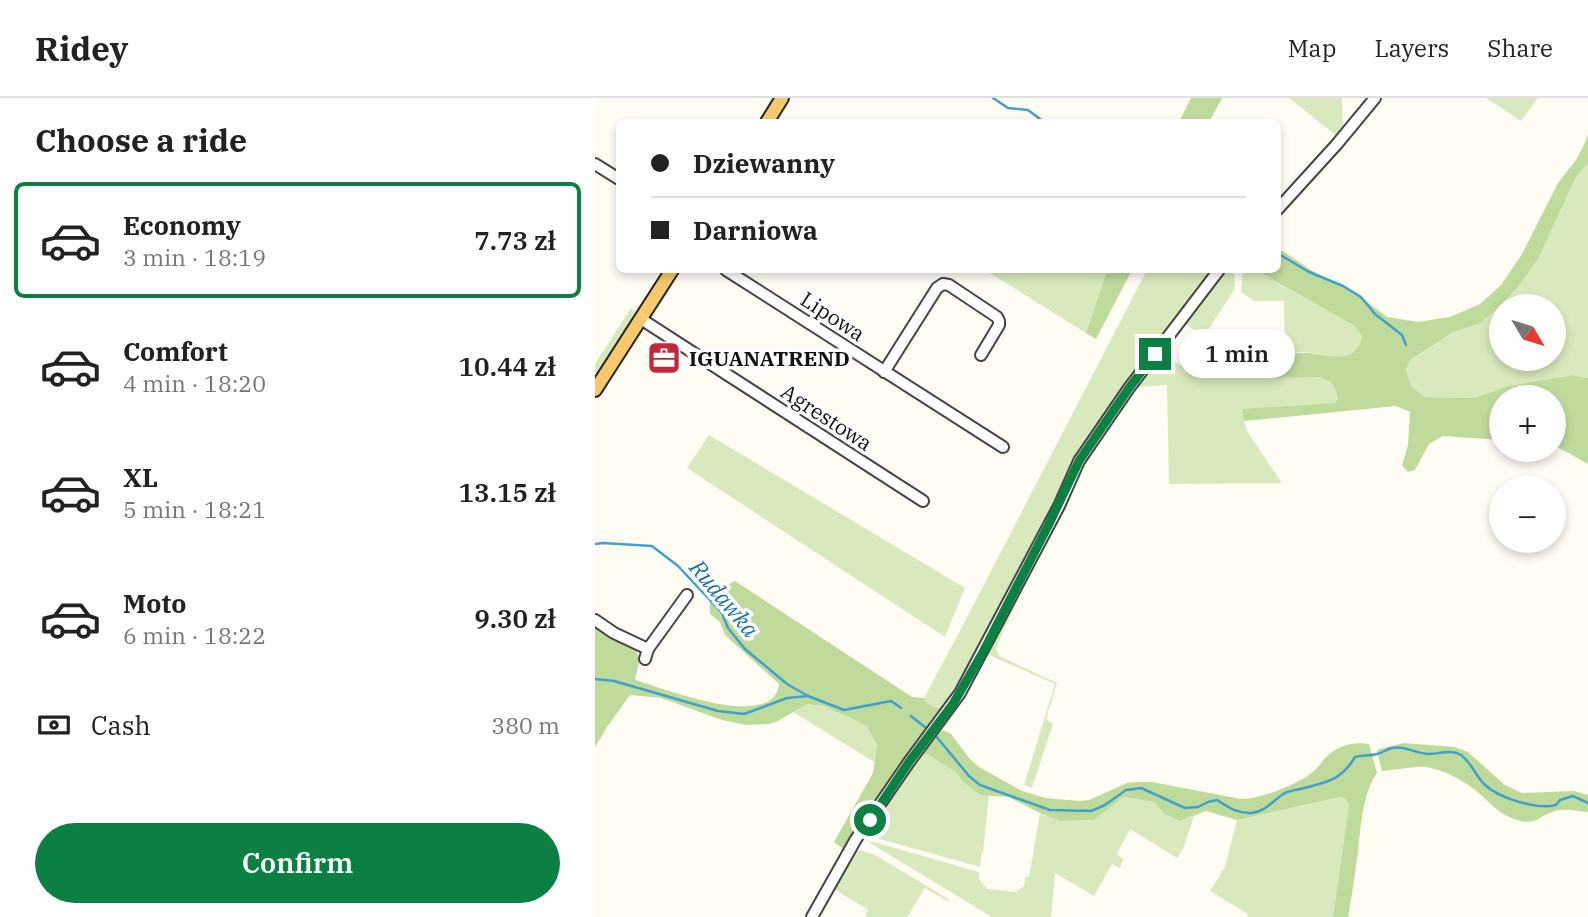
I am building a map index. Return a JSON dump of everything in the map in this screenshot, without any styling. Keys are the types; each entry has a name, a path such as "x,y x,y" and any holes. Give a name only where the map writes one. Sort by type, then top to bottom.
{"main road":[{"path":"769,119 782,98"},
{"path":"595,390 671,273"}],"street":[{"path":"1281,206 1338,144 1375,98"},
{"path":"595,164 616,177"},
{"name":"Lipowa","path":"731,273 1003,447"},
{"path":"812,917 856,839 953,704 1059,506 1079,461 1129,388 1217,273"},
{"path":"884,372 937,288 943,284 949,285 997,317 999,325 981,355"},
{"name":"Agrestowa","path":"641,319 923,501"},
{"path":"595,620 647,654 687,595"}],"green space":[{"path":"1191,98 1222,98 1211,119 1180,119"},
{"path":"1289,98 1342,98 1343,127 1337,136"},
{"path":"1486,98 1538,98 1521,121"},
{"path":"1588,134 1588,163 1576,177 1538,259 1511,294 1491,294 1501,285 1522,254 1558,183 1576,160"},
{"path":"1588,163 1588,378 1573,375 1514,385 1489,385 1489,393 1474,398 1423,397 1411,386 1406,370 1410,360 1455,332 1479,324 1489,316 1489,371 1566,371 1566,294 1511,294 1538,259 1576,177"},
{"path":"1281,250 1361,297 1387,317 1418,322 1450,317 1480,304 1489,296 1489,316 1479,324 1454,332 1410,360 1406,370 1411,386 1424,397 1474,398 1489,393 1489,439 1443,436 1429,444 1415,470 1408,472 1402,465 1408,445 1410,412 1396,406 1244,421 1242,409 1335,403 1337,399 1331,382 1319,377 1252,378 1249,362 1298,353 1346,356 1359,346 1362,335 1353,325 1261,273 1281,273"},
{"path":"990,273 1106,273 1086,333"},
{"path":"1106,273 1130,273 1096,339 1086,333"},
{"path":"1145,273 1213,273 1077,459 975,654 942,708 936,708 924,698"},
{"path":"1223,273 1234,273 1235,289 1204,336 1184,323"},
{"path":"1243,273 1261,273 1353,325 1362,335 1359,345 1354,352 1347,355 1329,356 1302,352 1285,354 1284,301 1254,301 1241,292"},
{"path":"631,308 638,314 595,381 595,364"},
{"path":"1217,353 1236,365 1249,362 1252,378 1317,378 1332,382 1335,387 1335,403 1244,421 1247,431 1282,483 1169,484 1167,385 1136,387 1160,355 1202,378"},
{"path":"1573,375 1588,378 1588,464 1566,452 1566,385 1514,385"},
{"path":"709,435 965,588 945,637 687,468"},
{"path":"1068,498 1071,498 996,649 999,656 1057,683 1046,719 1053,724 1032,788 1024,785 1055,684 987,654 975,676"},
{"path":"735,581 912,697 924,698 931,706 942,708 846,851 834,842 873,773 877,744 867,727 850,717 823,706 807,704 778,721 746,725 722,720 661,698 630,695 595,747 595,623 634,646 640,659 635,679 638,681 694,698 740,706 759,705 773,698 779,684 725,635 720,622 710,614 715,593"},
{"path":"807,704 838,711 868,728 877,745 874,762 793,712"},
{"path":"942,730 950,733 979,767 1022,791 1046,798 1079,801 1089,800 1127,783 1136,782 1152,782 1241,799 1258,797 1309,775 1329,754 1339,748 1356,743 1369,744 1377,773 1368,791 1363,811 1348,917 1333,917 1349,805 1346,799 1340,797 1237,820 1206,811 1180,821 1164,814 1154,802 1123,797 1094,820 1060,821 1008,797 981,795 963,782 957,773 922,751"},
{"path":"1404,743 1454,747 1468,752 1505,785 1522,793 1574,791 1588,795 1588,812 1559,810 1536,820 1521,821 1502,813 1471,787 1444,772 1422,767 1382,771 1377,751"},
{"path":"922,751 957,773 963,782 981,794 989,795 980,867 865,833"},
{"path":"1122,797 1154,802 1164,814 1180,821 1194,816 1183,849 1177,858 1130,829 1117,854 1123,859 1120,868 1112,864 1094,896 1055,873 1051,917 992,917 870,843 979,872 979,879 987,889 1016,892 1024,886 1025,877 1029,877 1040,813 1060,821 1094,820"},
{"path":"1340,797 1346,799 1349,805 1333,917 1247,917 1248,914 1210,891 1225,867 1237,820"},
{"path":"860,850 877,856 949,902 925,888 907,917 865,917 868,910 831,887 852,854"}],"waterway":[{"path":"993,98 1008,108 1028,110 1040,119"},
{"path":"1281,255 1361,297 1375,314 1402,335 1406,345"},
{"name":"Rudawka","path":"595,544 652,546 678,566 722,613 728,628 745,649 787,684 808,696 844,710 891,701 901,708"},
{"path":"595,679 614,681 718,711 744,714 787,698 808,696"},
{"name":"Rudawka","path":"911,716 930,731"},
{"name":"Rudawka","path":"935,735 969,776 980,785 1050,810 1091,811 1126,790 1141,788 1185,808 1198,807 1217,800 1238,811 1252,813 1266,808 1287,792 1332,780 1344,771 1355,757 1374,755 1397,747 1424,754 1457,753 1465,758 1490,789 1518,802 1548,806 1573,796 1588,803"}],"place":[{"name":"IGUANATREND","path":"664,358"}],"route":[{"path":"870,820 953,704 1059,506 1079,461 1155,354"}]}
